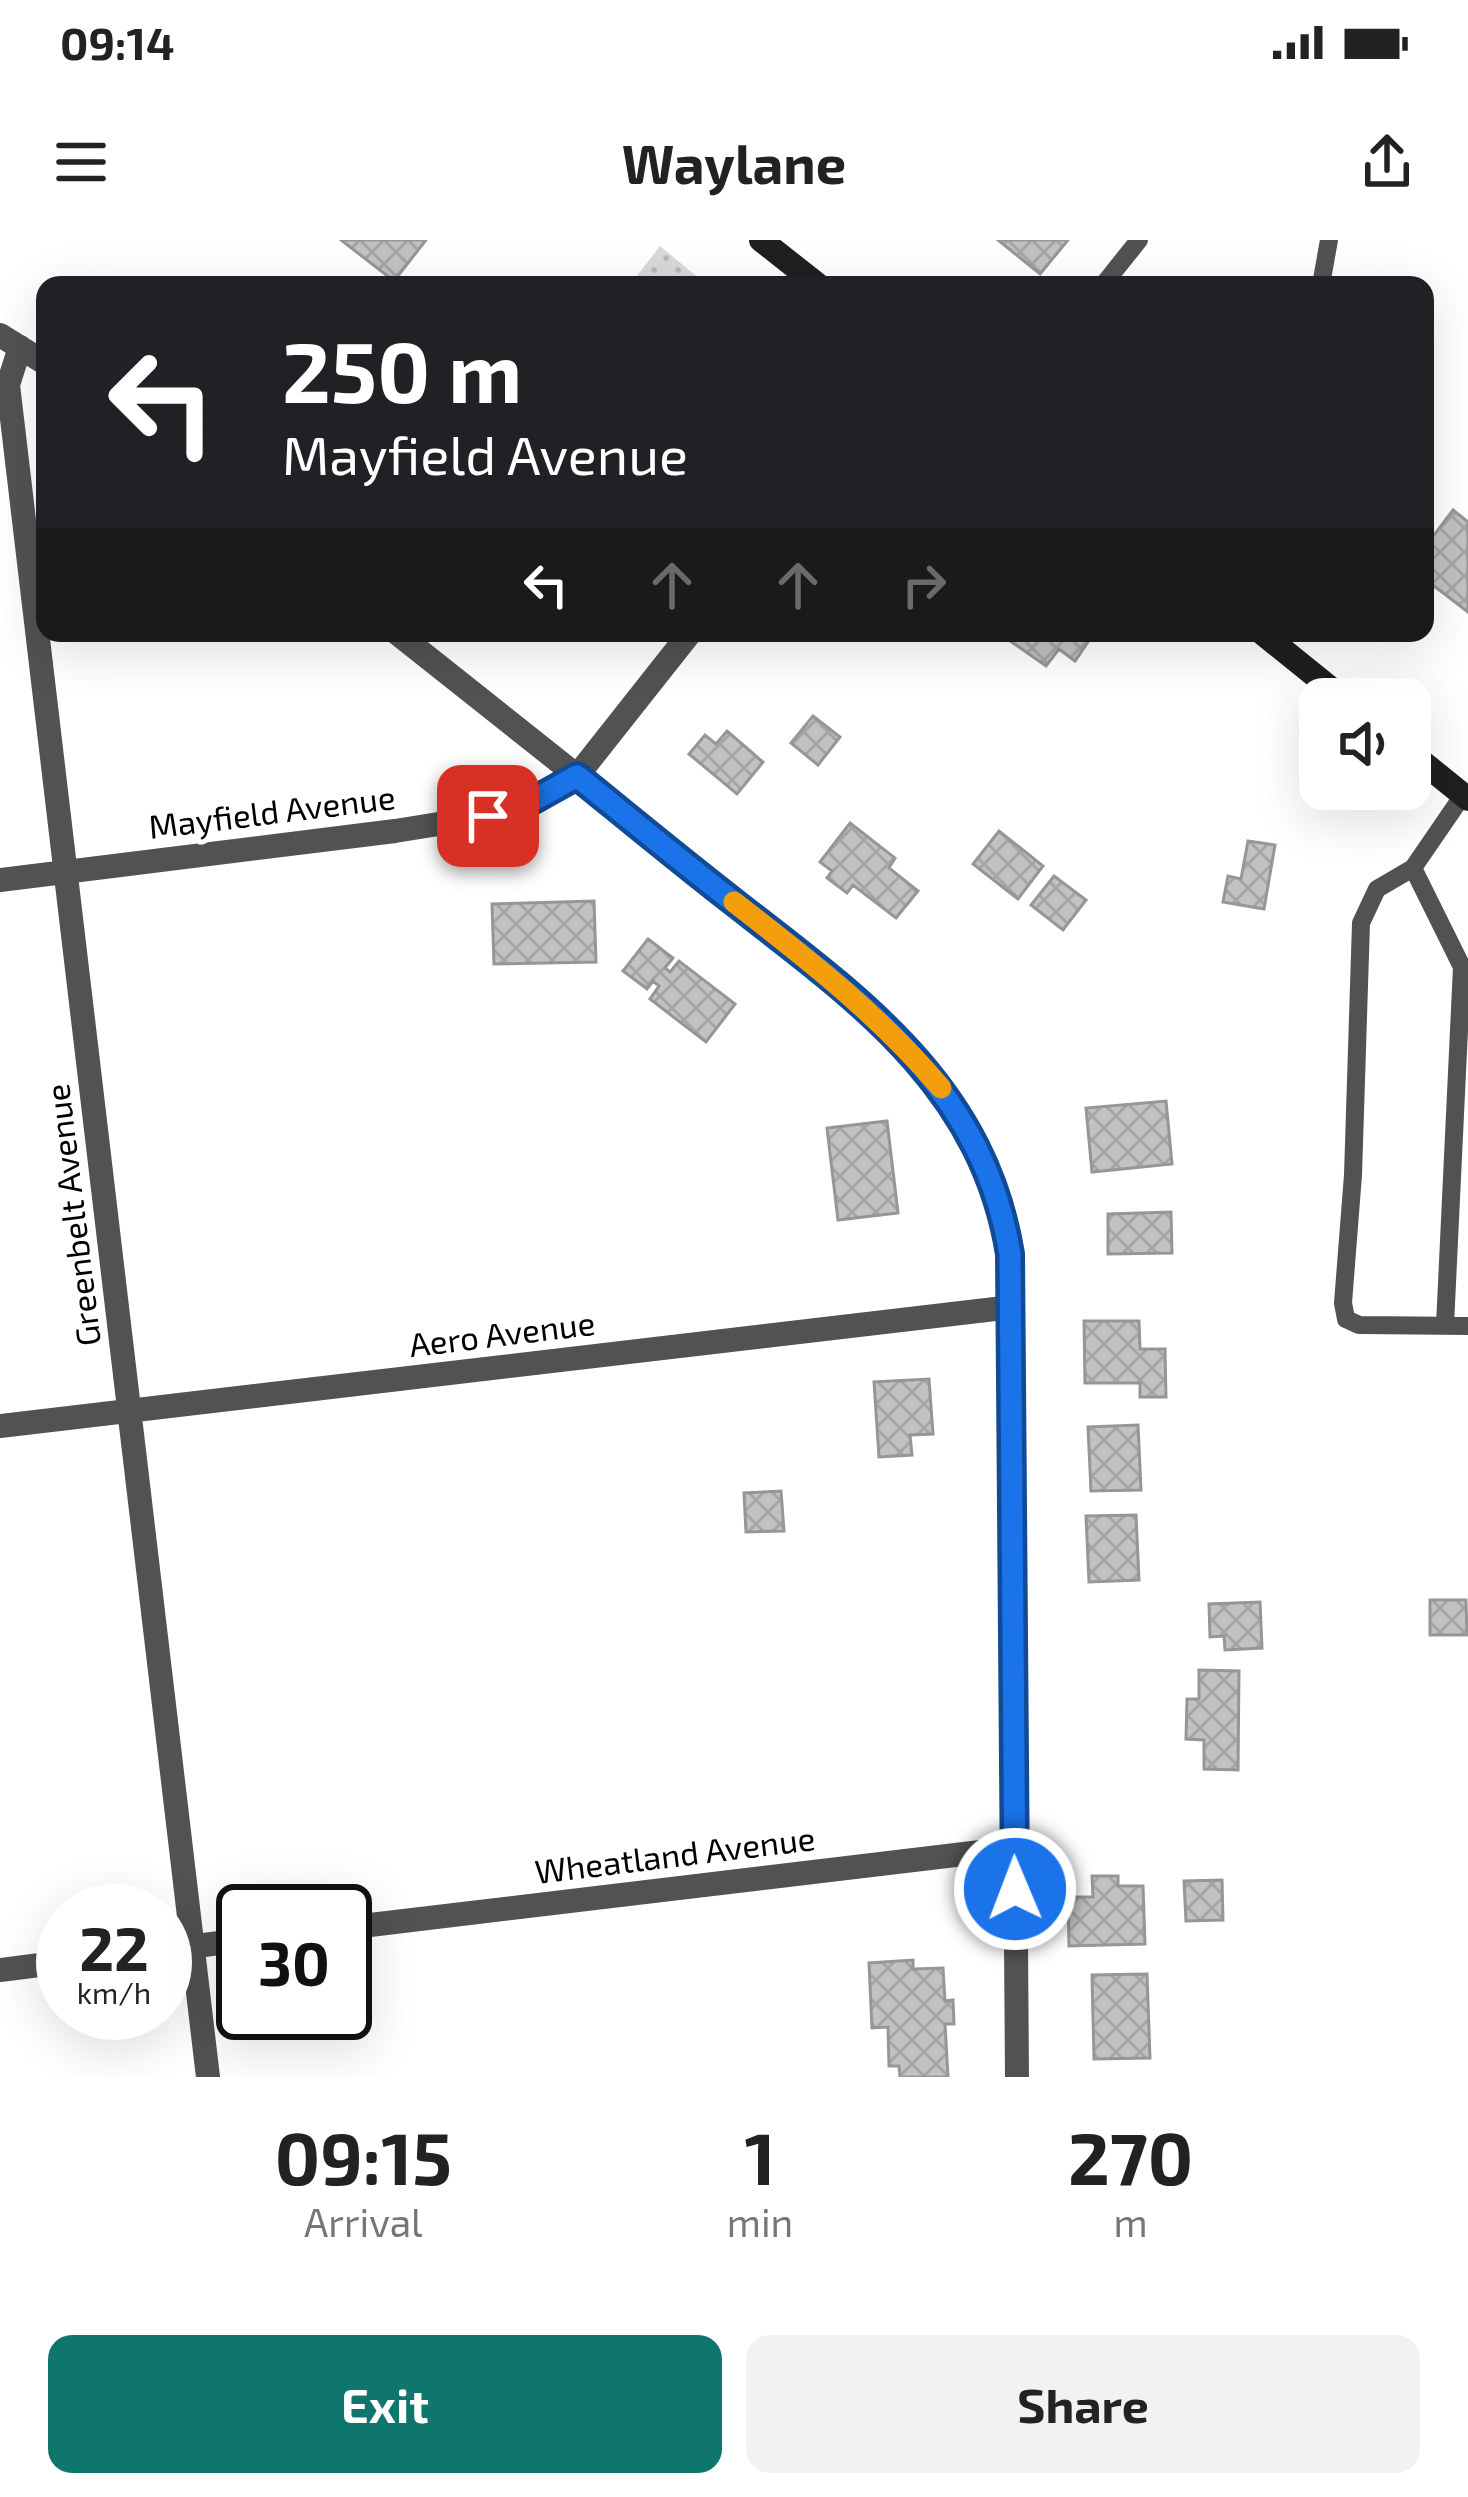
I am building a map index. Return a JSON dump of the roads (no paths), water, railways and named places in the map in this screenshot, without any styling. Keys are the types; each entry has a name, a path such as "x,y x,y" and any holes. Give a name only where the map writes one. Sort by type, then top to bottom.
{"main road":[{"path":"761,240 807,276"},
{"path":"1275,642 1319,678"},
{"path":"1431,769 1466,797"}],"street":[{"path":"10,341 36,357"},
{"name":"Greenbelt Avenue","path":"10,341 8,385 36,620"},
{"name":"Greenbelt Avenue","path":"39,642 208,2077"},
{"path":"408,642 843,987 897,1036 944,1090 973,1135 994,1182 1010,1254 1012,1307 1017,2077"},
{"name":"Mayfield Avenue","path":"0,880 488,816 534,800 577,776 683,642"},
{"name":"Aero Avenue","path":"0,1426 1012,1307"},
{"name":"Wheatland Avenue","path":"372,1925 1014,1848"},
{"path":"193,1947 216,1944"},
{"path":"0,1970 36,1965"}],"lane":[{"path":"1109,276 1139,240"},
{"path":"1323,276 1329,240"},
{"path":"1466,797 1413,868 1377,889 1361,923 1355,1128 1343,1303 1346,1319 1359,1325 1468,1326"},
{"path":"1413,868 1462,967 1445,1324"}]}
